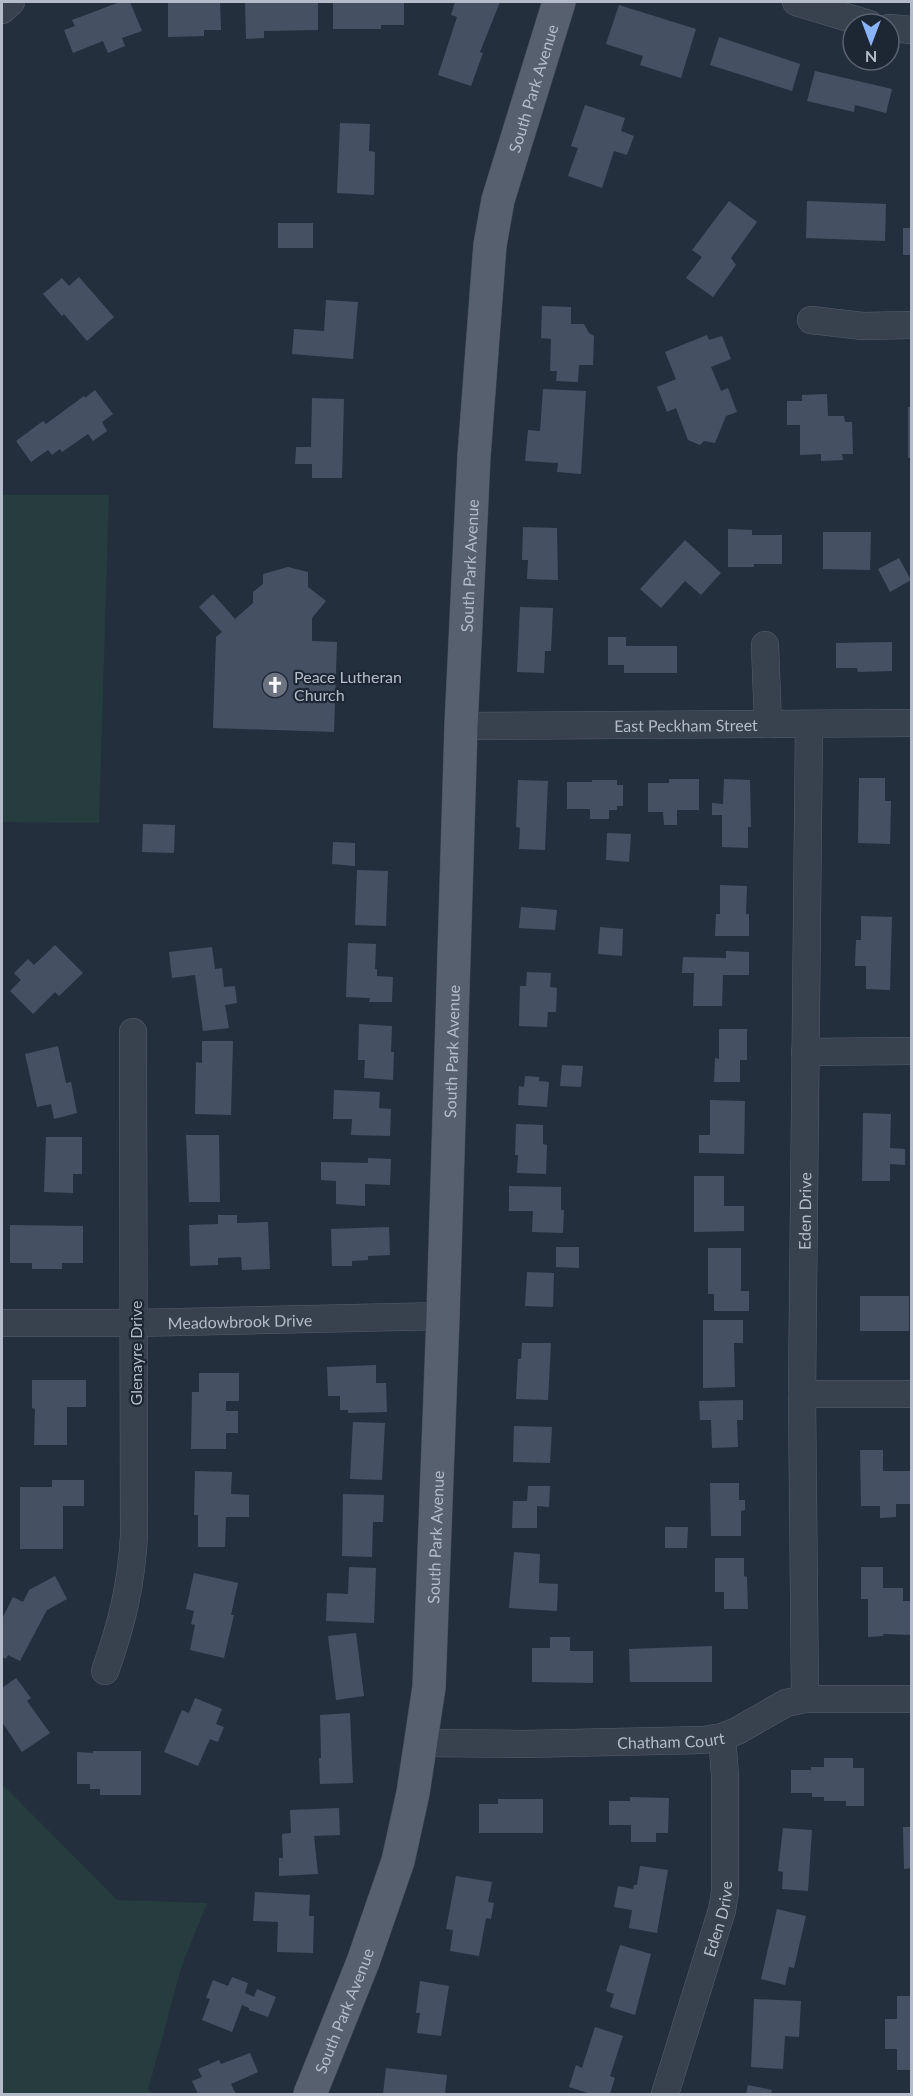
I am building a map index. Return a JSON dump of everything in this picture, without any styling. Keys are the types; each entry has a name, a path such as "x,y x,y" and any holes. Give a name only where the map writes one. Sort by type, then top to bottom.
{"main road":[{"name":"South Park Avenue","path":"310,2094 363,1962 398,1861 422,1743 429,1687 461,726 474,456 490,245 498,200 515,140 559,2"}],"street":[{"path":"2,10 11,2"},
{"path":"796,2 841,16"},
{"path":"811,320 863,326 912,326"},
{"path":"765,645 768,724"},
{"name":"East Peckham Street","path":"461,726 912,723"},
{"name":"Eden Drive","path":"806,1699 802,1394 809,724"},
{"name":"Glenayre Drive","path":"105,1671 127,1602 132,1569 135,1323 133,1032"},
{"path":"805,1052 912,1051"},
{"name":"Meadowbrook Drive","path":"2,1323 135,1323 443,1316"},
{"path":"802,1394 912,1394"},
{"name":"Chatham Court","path":"422,1743 683,1742 722,1737 786,1703 806,1699 912,1699"},
{"name":"Eden Drive","path":"665,2094 722,1910 725,1892 725,1775 722,1737"}],"green space":[{"path":"2,495 109,495 99,823 2,822"},
{"path":"2,1784 117,1900 207,1903 182,1965 148,2090 155,2094 2,2094"}],"building":[{"path":"120,2 130,2 142,31 122,38 125,46 108,53 103,41 73,53 64,30 75,26 72,20"},
{"path":"168,2 220,2 221,30 204,30 204,36 168,37"},
{"path":"245,2 318,2 318,30 264,31 264,38 246,39"},
{"path":"333,2 404,2 404,25 381,25 381,29 333,29"},
{"path":"455,2 500,2 480,52 483,53 471,86 438,75 457,17 451,15"},
{"path":"619,5 696,29 681,78 640,65 643,56 606,44"},
{"path":"719,37 800,64 792,91 710,65"},
{"path":"815,71 892,89 886,113 855,105 854,112 807,101"},
{"path":"585,105 625,118 621,131 634,136 627,155 614,151 602,188 568,176 578,148 571,146"},
{"path":"340,123 370,124 369,151 375,152 374,195 337,193"},
{"path":"729,201 757,222 731,258 736,265 713,297 686,278 702,257 692,250"},
{"path":"807,201 886,204 885,241 806,238"},
{"path":"278,223 313,223 313,248 278,248"},
{"path":"903,228 912,228 912,255 903,255"},
{"path":"79,277 114,317 87,341 43,294 62,278 69,286"},
{"path":"326,300 358,302 353,359 292,354 294,329 324,331"},
{"path":"542,306 571,307 571,324 584,324 589,333 594,336 593,365 579,365 578,382 556,381 557,371 550,371 551,339 541,338"},
{"path":"707,335 709,340 722,336 731,359 711,367 721,391 728,388 737,412 726,416 715,443 704,441 700,445 688,440 676,408 667,412 657,387 676,379 665,352"},
{"path":"543,389 586,391 581,474 557,472 558,463 525,461 528,430 540,431"},
{"path":"95,390 113,414 102,422 107,431 93,441 88,434 62,452 60,449 52,455 48,450 31,462 16,441 43,421 46,424"},
{"path":"827,394 828,416 844,416 845,422 852,422 853,454 842,454 843,460 821,461 821,454 800,455 800,425 787,425 787,401 802,401 802,395"},
{"path":"312,398 344,399 342,478 312,478 312,464 295,464 296,447 311,447"},
{"path":"908,407 912,407 912,458 908,458"},
{"path":"523,527 557,528 558,580 527,579 528,560 522,560"},
{"path":"728,529 752,530 752,535 782,535 782,564 728,567"},
{"path":"823,532 871,532 870,570 823,569"},
{"path":"685,540 721,573 701,595 685,581 661,608 640,589"},
{"path":"899,558 911,580 890,592 878,569"},
{"name":"Peace Lutheran Church","path":"288,567 308,572 308,587 326,601 312,618 312,641 337,642 334,732 213,728 216,637 222,632 199,607 213,594 235,619 253,603 253,592 263,584 263,574"},
{"path":"520,607 553,608 551,651 545,651 544,673 517,672"},
{"path":"608,637 626,637 626,646 677,646 677,673 624,673 624,665 608,665"},
{"path":"892,642 892,671 858,672 857,668 836,668 836,643"},
{"path":"859,778 885,778 885,801 891,801 890,844 858,843"},
{"path":"669,779 699,779 699,810 677,810 677,825 664,825 663,812 648,812 648,783 669,783"},
{"path":"724,779 750,780 751,827 748,827 748,848 722,847 722,815 712,815 712,803 723,804"},
{"path":"518,780 548,781 545,850 519,849 520,828 516,827"},
{"path":"592,780 617,780 617,785 623,785 623,806 617,806 617,810 609,810 609,819 590,819 590,809 567,809 567,782 592,782"},
{"path":"143,824 175,825 174,853 142,852"},
{"path":"607,833 631,834 629,862 606,860"},
{"path":"333,842 355,843 355,866 332,864"},
{"path":"357,870 388,871 386,926 355,925"},
{"path":"720,885 747,886 746,914 749,914 749,936 715,936 716,914 720,914"},
{"path":"521,907 557,910 555,930 519,928"},
{"path":"861,916 892,917 890,990 866,989 866,966 855,966 856,940 861,940"},
{"path":"600,927 623,929 622,956 598,954"},
{"path":"348,943 376,944 377,976 393,977 392,1002 369,1002 370,998 346,997"},
{"path":"55,945 83,973 59,996 55,992 33,1014 10,991 21,980 14,973 28,959 34,965"},
{"path":"212,947 215,969 222,968 224,987 235,986 237,1003 225,1005 229,1028 203,1031 195,975 172,978 169,952"},
{"path":"726,951 749,952 749,975 723,975 722,1006 693,1006 694,973 682,973 683,957 726,958"},
{"path":"527,972 551,973 550,987 557,988 556,1012 548,1012 547,1027 519,1026 520,986 526,986"},
{"path":"359,1024 392,1026 393,1080 364,1078 365,1060 358,1060"},
{"path":"719,1029 747,1029 747,1060 740,1060 740,1082 714,1082 715,1058 719,1059"},
{"path":"202,1041 233,1041 231,1115 195,1114 196,1062 202,1063"},
{"path":"58,1046 66,1083 71,1082 77,1113 54,1119 51,1104 37,1107 25,1054"},
{"path":"562,1065 583,1066 581,1087 560,1086"},
{"path":"525,1076 539,1077 539,1081 549,1082 547,1107 518,1105 519,1086 524,1087"},
{"path":"334,1090 380,1092 379,1108 391,1109 390,1136 351,1135 352,1119 333,1119"},
{"path":"710,1100 745,1101 744,1154 699,1153 699,1135 710,1135"},
{"path":"863,1113 891,1114 890,1148 905,1149 905,1165 890,1164 890,1181 862,1181"},
{"path":"516,1124 543,1125 543,1144 547,1145 546,1174 517,1173"},
{"path":"186,1135 219,1135 220,1202 189,1202"},
{"path":"46,1137 82,1137 82,1174 73,1174 73,1193 44,1192"},
{"path":"368,1158 391,1159 390,1185 365,1184 365,1206 336,1204 336,1181 321,1180 321,1162 368,1163"},
{"path":"694,1176 724,1176 724,1206 744,1206 744,1231 694,1232"},
{"path":"509,1186 561,1187 561,1210 564,1210 563,1233 532,1232 533,1211 509,1211"},
{"path":"218,1215 237,1215 237,1223 268,1222 270,1269 242,1270 241,1257 218,1258 218,1265 190,1266 189,1225 218,1224"},
{"path":"10,1225 83,1226 83,1263 62,1263 62,1269 32,1269 32,1263 10,1263"},
{"path":"389,1227 390,1255 368,1256 368,1260 352,1261 352,1266 332,1266 331,1229"},
{"path":"556,1247 579,1247 579,1268 556,1267"},
{"path":"708,1248 741,1248 741,1291 749,1291 749,1311 714,1311 714,1294 708,1294"},
{"path":"527,1272 554,1273 553,1307 525,1306"},
{"path":"860,1296 909,1296 909,1331 860,1331"},
{"path":"703,1320 743,1320 743,1343 734,1343 735,1387 703,1388"},
{"path":"522,1343 551,1343 548,1400 516,1399 518,1359 521,1359"},
{"path":"376,1365 376,1383 386,1383 387,1412 348,1413 348,1410 340,1410 340,1396 328,1396 327,1367"},
{"path":"199,1373 239,1373 239,1401 226,1401 226,1411 238,1411 238,1433 226,1433 226,1449 191,1449 192,1392 199,1392"},
{"path":"32,1380 86,1380 86,1407 67,1407 67,1445 34,1445 35,1409 32,1408"},
{"path":"743,1400 743,1420 737,1420 738,1447 712,1448 711,1420 700,1420 699,1401"},
{"path":"353,1422 385,1423 382,1480 350,1479"},
{"path":"514,1426 552,1427 550,1463 513,1462"},
{"path":"860,1450 883,1450 883,1471 912,1471 912,1504 896,1504 896,1517 880,1518 880,1506 861,1506"},
{"path":"195,1471 232,1472 231,1494 249,1495 249,1517 226,1517 225,1547 198,1547 198,1515 194,1515"},
{"path":"52,1480 84,1480 84,1506 63,1506 63,1549 20,1549 20,1487 52,1487"},
{"path":"710,1483 739,1483 739,1500 745,1500 745,1510 741,1511 741,1536 711,1536"},
{"path":"528,1486 550,1486 549,1507 537,1506 537,1528 512,1528 513,1501 527,1501"},
{"path":"343,1494 384,1495 383,1522 373,1522 372,1557 342,1556"},
{"path":"665,1527 688,1527 687,1548 665,1548"},
{"path":"514,1552 540,1554 539,1583 558,1584 557,1611 509,1608"},
{"path":"715,1558 744,1558 748,1609 724,1609 724,1592 715,1592"},
{"path":"349,1567 376,1568 374,1623 326,1621 327,1593 348,1594"},
{"path":"861,1567 883,1567 883,1588 903,1588 903,1601 912,1601 912,1635 883,1634 883,1636 868,1637 868,1599 861,1599"},
{"path":"194,1573 238,1583 231,1615 234,1615 224,1658 190,1650 195,1625 191,1624 194,1611 186,1609"},
{"path":"55,1576 67,1599 47,1610 20,1661 8,1655 6,1659 2,1657 2,1619 13,1597 23,1602 29,1590"},
{"path":"356,1633 364,1696 336,1700 328,1636"},
{"path":"550,1637 570,1637 570,1651 593,1651 593,1683 532,1682 532,1648 550,1648"},
{"path":"712,1646 712,1682 630,1682 629,1649"},
{"path":"16,1678 31,1698 27,1701 50,1733 22,1752 2,1722 2,1688"},
{"path":"195,1698 222,1709 216,1724 224,1727 218,1742 210,1739 198,1766 164,1752 182,1710 189,1713"},
{"path":"350,1713 353,1783 320,1784 320,1715"},
{"path":"93,1751 141,1751 141,1795 100,1795 100,1789 90,1789 90,1784 77,1784 77,1752 93,1753"},
{"path":"824,1758 853,1758 853,1768 864,1768 864,1806 846,1806 846,1801 824,1801 824,1797 812,1797 812,1793 791,1793 791,1770 811,1770 811,1767 824,1767"},
{"path":"630,1797 669,1798 668,1833 656,1833 656,1842 631,1842 631,1825 609,1825 609,1801 630,1801"},
{"path":"498,1799 543,1799 543,1833 479,1833 479,1804 498,1804"},
{"path":"339,1808 340,1835 314,1836 318,1874 279,1876 279,1858 283,1858 282,1834 291,1833 290,1810"},
{"path":"903,1827 912,1827 912,1868 904,1869"},
{"path":"783,1828 812,1830 808,1891 782,1889 783,1872 778,1871"},
{"path":"640,1866 668,1870 657,1933 629,1928 632,1910 614,1907 618,1886 633,1889 634,1885 637,1885"},
{"path":"456,1876 492,1882 488,1902 494,1903 491,1919 486,1918 479,1956 450,1951 453,1930 446,1929"},
{"path":"255,1892 310,1895 309,1916 314,1916 313,1953 277,1952 278,1922 253,1921"},
{"path":"777,1909 806,1916 794,1968 789,1967 785,1985 761,1979"},
{"path":"620,1945 651,1954 635,2015 610,2007 614,1994 606,1991"},
{"path":"232,1977 248,1983 245,1993 254,1997 257,1989 276,1997 268,2017 242,2005 232,2032 202,2020 210,1999 206,1998 213,1980 228,1986"},
{"path":"420,1981 449,1986 441,2036 417,2033 420,2013 416,2013"},
{"path":"897,1996 912,1996 912,2070 897,2070 897,2049 885,2049 885,2019 897,2019"},
{"path":"754,1999 801,2001 799,2037 785,2036 783,2069 751,2067"},
{"path":"595,2027 623,2036 610,2076 615,2078 610,2094 591,2094 569,2087 576,2065 582,2068"},
{"path":"250,2053 258,2072 231,2084 236,2094 198,2094 192,2081 202,2077 198,2069 219,2060 221,2064"},
{"path":"386,2068 447,2075 445,2094 383,2094"},
{"path":"748,2085 772,2090 771,2094 746,2094"}],"place":[{"name":"Peace Lutheran Church","path":"275,685"}]}
